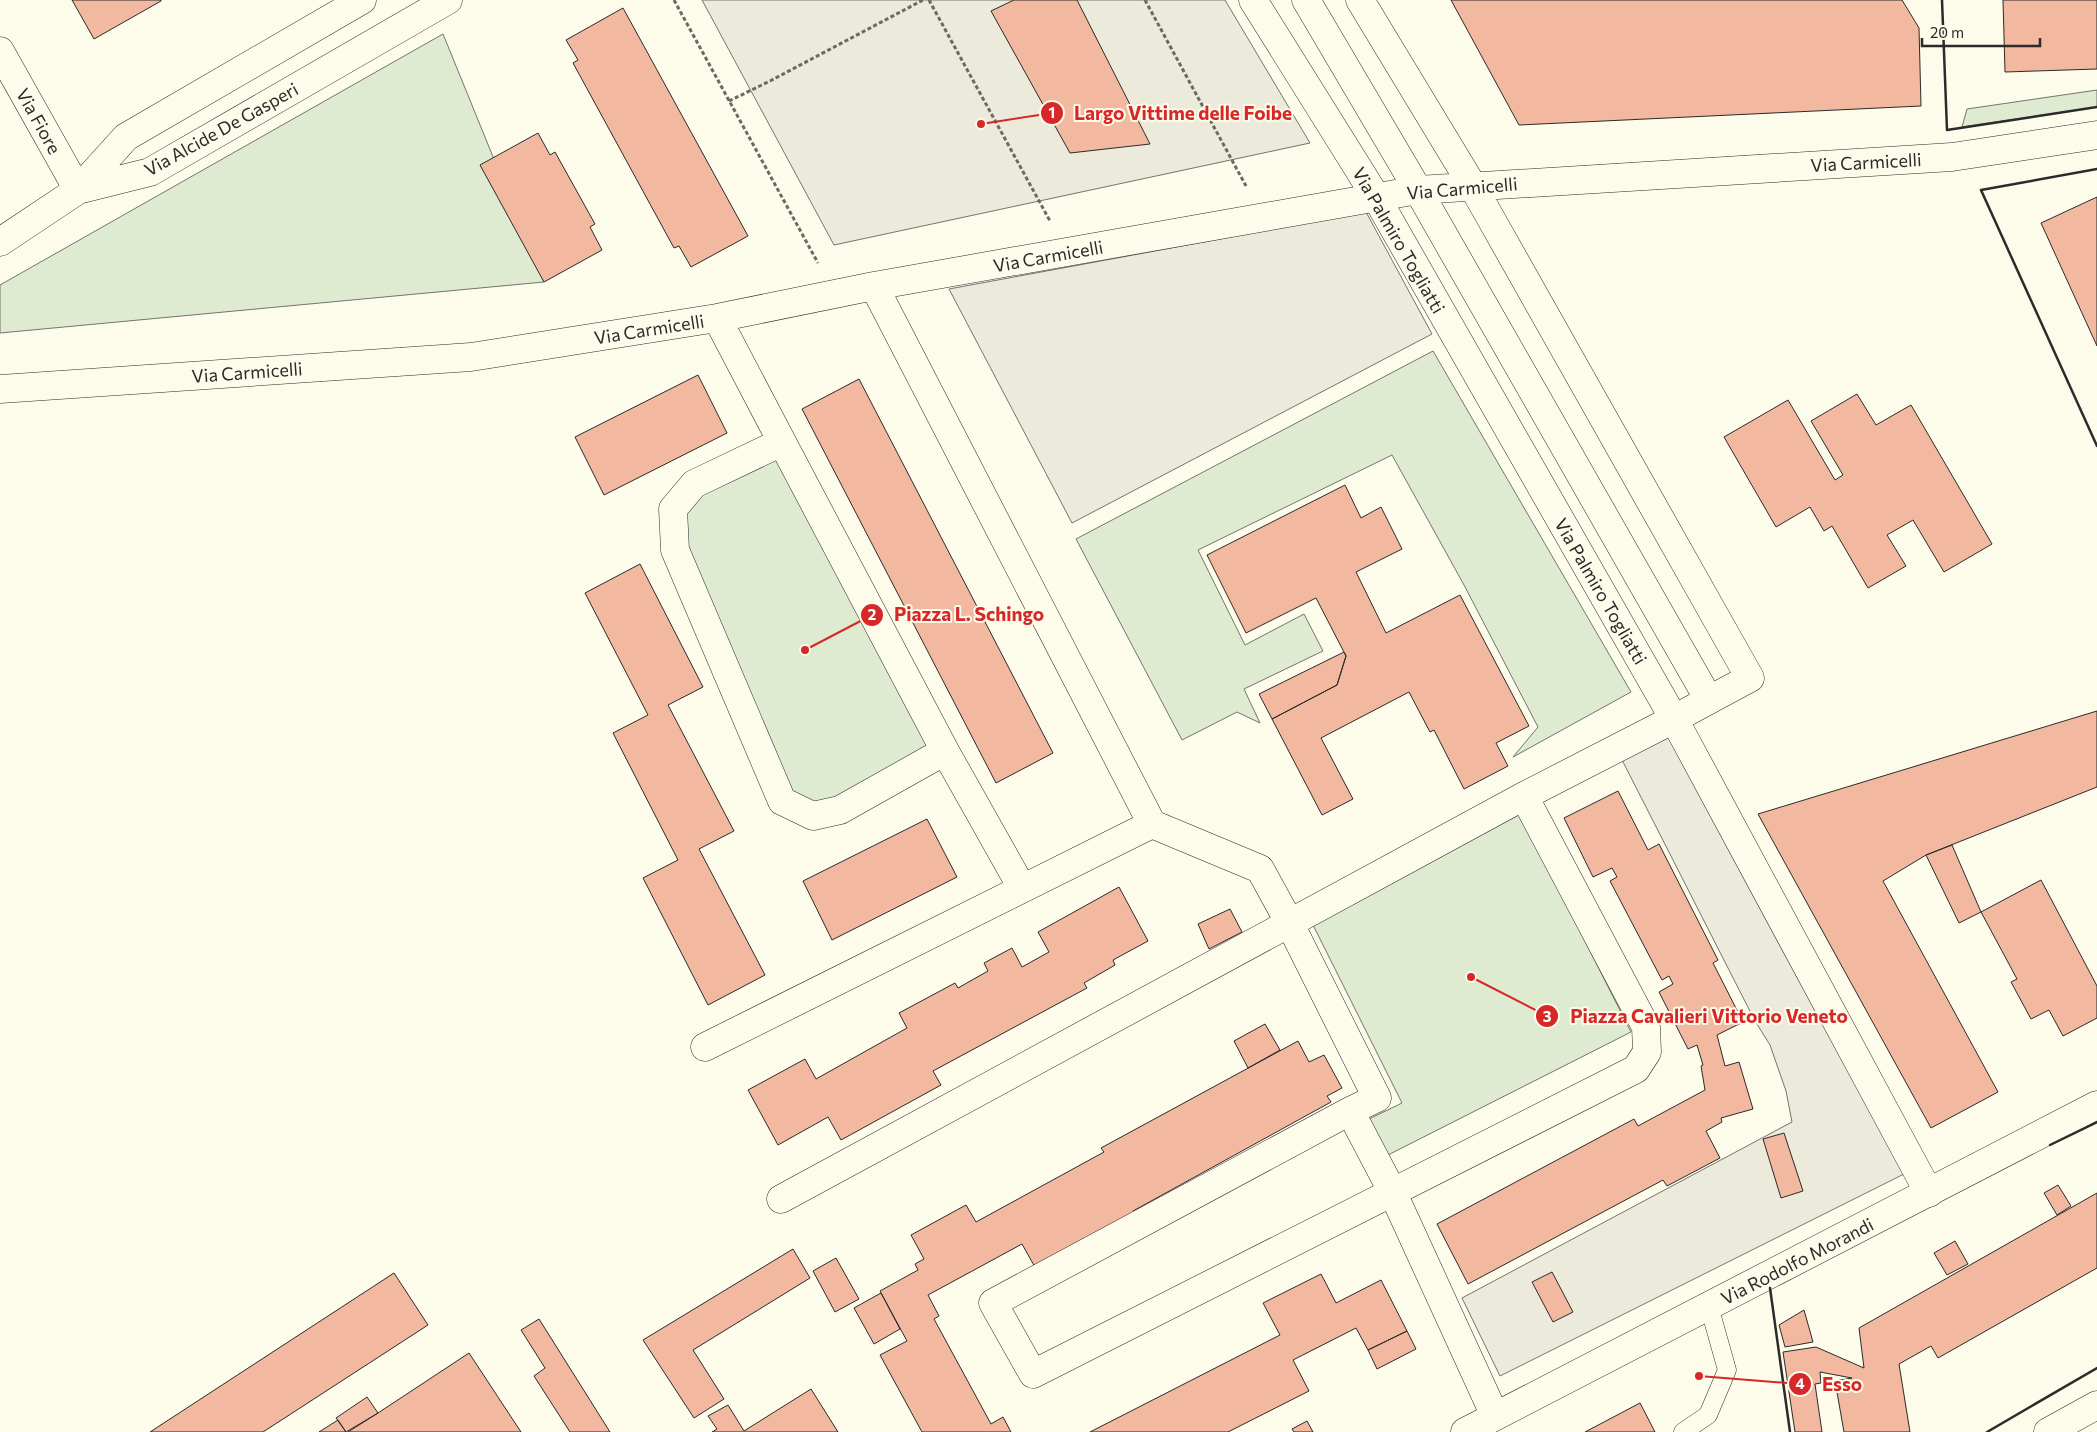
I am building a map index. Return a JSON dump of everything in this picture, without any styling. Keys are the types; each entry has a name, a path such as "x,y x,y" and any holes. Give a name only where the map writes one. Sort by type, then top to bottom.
{"street":[{"path":"0,242 78,190 126,137 362,0"},
{"name":"Via Alcide De Gasperi","path":"78,190 150,172 448,0"},
{"name":"Via Palmiro Togliatti","path":"1252,0 1376,197 1674,719 1929,1193"},
{"path":"1306,0 1418,190 1709,700"},
{"path":"781,1198 1289,922 1750,678 1472,185 1360,0"},
{"name":"Via Fiore","path":"0,51 78,190"},
{"name":"Via Carmicelli","path":"0,389 471,357 717,318 874,286 1418,190 1472,185 1952,157 2097,135"},
{"path":"874,286 1152,824 1260,868 1289,922 1376,1098 993,1303 1033,1374 1636,1069 1647,1052 1646,1027 1524,796"},
{"path":"717,318 945,751 1022,888"},
{"path":"782,442 694,484 674,510 675,550 782,801 813,816 840,810 945,751"},
{"path":"705,1047 1152,824"},
{"name":"Via Rodolfo Morandi","path":"1465,1432 2097,1105"},
{"path":"1350,1111 1392,1191 1496,1416"},
{"path":"2048,1432 2097,1405"}],"lane":[{"path":"1683,1432 1708,1415 1727,1370 1709,1306"}],"path":[{"path":"674,0 835,294"},
{"path":"729,101 923,0"},
{"path":"929,0 1067,252"},
{"path":"1145,0 1230,159 1265,217"}],"green space":[{"path":"443,34 544,282 0,333 0,285"},
{"path":"2097,90 2097,107 1962,127 1967,109"},
{"path":"1433,351 1631,692 1513,757 1538,727 1464,585 1392,455 1198,550 1245,645 1304,614 1323,651 1244,689 1260,723 1237,712 1182,740 1076,539"},
{"path":"782,442 945,751 840,810 782,801 675,550 694,484"},
{"path":"1520,813 1631,1032 1386,1156 1369,1119 1402,1103 1311,921"}],"shaded area":[{"path":"702,0 1225,0 1310,143 834,245"},
{"path":"1366,212 1432,334 1072,523 949,289"},
{"path":"1669,732 1908,1172 1500,1376 1462,1298 1792,1122 1786,1091 1770,1045 1755,1021 1620,756"}],"building":[{"path":"72,0 161,0 161,1 94,39"},
{"path":"1014,0 1077,0 1150,144 1070,153 991,11"},
{"path":"1451,0 1902,0 1919,28 1921,106 1519,125"},
{"path":"2003,0 2097,0 2097,69 2005,72"},
{"path":"623,8 748,236 691,267 679,246 674,248 573,63 578,60 566,40"},
{"path":"538,133 550,155 555,152 595,224 590,227 602,250 544,282 480,165"},
{"path":"2097,197 2097,346 2041,223"},
{"path":"698,375 727,433 604,495 575,437"},
{"path":"859,379 1053,753 996,783 802,409"},
{"path":"1857,394 1876,425 1911,405 1992,544 1944,572 1913,520 1887,535 1906,566 1868,588 1832,526 1824,531 1810,507 1776,527 1724,437 1788,400 1835,480 1843,475 1811,421"},
{"path":"1345,485 1361,518 1381,507 1402,549 1356,572 1386,633 1460,595 1529,726 1496,743 1508,766 1464,789 1434,730 1430,732 1409,692 1321,738 1353,799 1322,815 1272,719 1337,685 1346,656 1316,598 1246,633 1207,555"},
{"path":"640,564 703,687 668,705 734,831 699,849 765,975 708,1005 643,878 678,860 613,733 648,715 585,593"},
{"path":"1344,652 1346,656 1337,685 1272,719 1259,694"},
{"path":"2097,711 2097,787 1926,855 1883,881 1998,1092 1931,1128 1758,814"},
{"path":"1618,791 1648,850 1659,844 1718,960 1713,963 1743,1022 1717,1035 1725,1066 1739,1062 1753,1109 1721,1118 1722,1122 1706,1131 1720,1158 1667,1186 1663,1180 1468,1284 1437,1224 1634,1119 1638,1126 1705,1090 1701,1066 1703,1065 1697,1045 1688,1049 1659,992 1673,984 1669,976 1662,980 1610,881 1617,877 1612,868 1593,877 1564,818"},
{"path":"927,819 957,877 832,940 803,881"},
{"path":"1952,845 1981,912 1959,923 1926,855"},
{"path":"2041,880 2097,986 2097,1018 2063,1036 2049,1010 2031,1019 2011,982 2017,979 1981,912"},
{"path":"1119,887 1148,941 1113,960 1115,965 1084,983 1087,988 933,1071 941,1085 841,1140 828,1117 778,1145 748,1090 805,1059 816,1079 907,1028 899,1013 955,983 958,988 988,971 984,963 1012,948 1022,967 1049,952 1038,932"},
{"path":"1230,909 1242,932 1209,949 1198,924"},
{"path":"1265,1024 1280,1050 1248,1068 1234,1041"},
{"path":"1298,1041 1309,1062 1324,1055 1342,1088 1327,1096 1331,1102 1133,1211 1135,1215 1036,1269 1022,1244 928,1295 939,1316 934,1319 991,1424 1003,1417 1011,1432 922,1432 880,1355 907,1341 880,1291 918,1270 915,1264 924,1259 911,1235 966,1205 976,1222 1104,1152 1101,1148"},
{"path":"1784,1133 1803,1191 1781,1198 1763,1139"},
{"path":"2058,1185 2071,1206 2057,1215 2044,1193"},
{"path":"2097,1193 2097,1268 1938,1358 1931,1346 1899,1364 1910,1432 1844,1432 1835,1381 1852,1378 1820,1372 1821,1383 1815,1384 1822,1432 1795,1432 1783,1352 1816,1347 1864,1368 1859,1328"},
{"path":"1955,1241 1968,1264 1947,1275 1934,1253"},
{"path":"793,1249 810,1278 693,1350 724,1399 694,1418 643,1340"},
{"path":"836,1258 859,1299 835,1312 813,1271"},
{"path":"1552,1272 1573,1312 1553,1322 1532,1282"},
{"path":"394,1273 428,1325 263,1432 150,1432"},
{"path":"1321,1274 1336,1303 1381,1280 1407,1331 1368,1350 1356,1328 1293,1360 1309,1391 1228,1432 1090,1432 1280,1335 1263,1303"},
{"path":"881,1293 900,1329 874,1344 854,1308"},
{"path":"1804,1310 1813,1342 1785,1347 1779,1325"},
{"path":"539,1319 610,1432 570,1432 534,1376 545,1368 521,1330"},
{"path":"1407,1331 1416,1349 1377,1369 1368,1350"},
{"path":"469,1353 521,1432 348,1432 378,1413"},
{"path":"811,1389 838,1432 712,1432 717,1429 708,1416 728,1405 744,1431"},
{"path":"367,1397 378,1413 346,1432 336,1418"},
{"path":"1640,1403 1655,1432 1585,1432"},
{"path":"338,1420 346,1432 319,1432"},
{"path":"1307,1421 1313,1432 1294,1432 1292,1429"}],"wall":[{"path":"1942,0 1947,130 2097,107"},
{"path":"2097,169 1981,190 2097,446"},
{"path":"2050,1145 2097,1122"},
{"path":"1770,1288 1790,1432"},
{"path":"1987,1432 2097,1368"}],"place":[{"name":"Largo Vittime delle Foibe","path":"981,124"},
{"name":"Piazza L. Schingo","path":"805,650"},
{"name":"Piazza Cavalieri Vittorio Veneto","path":"1471,977"},
{"name":"Esso","path":"1699,1376"}]}
